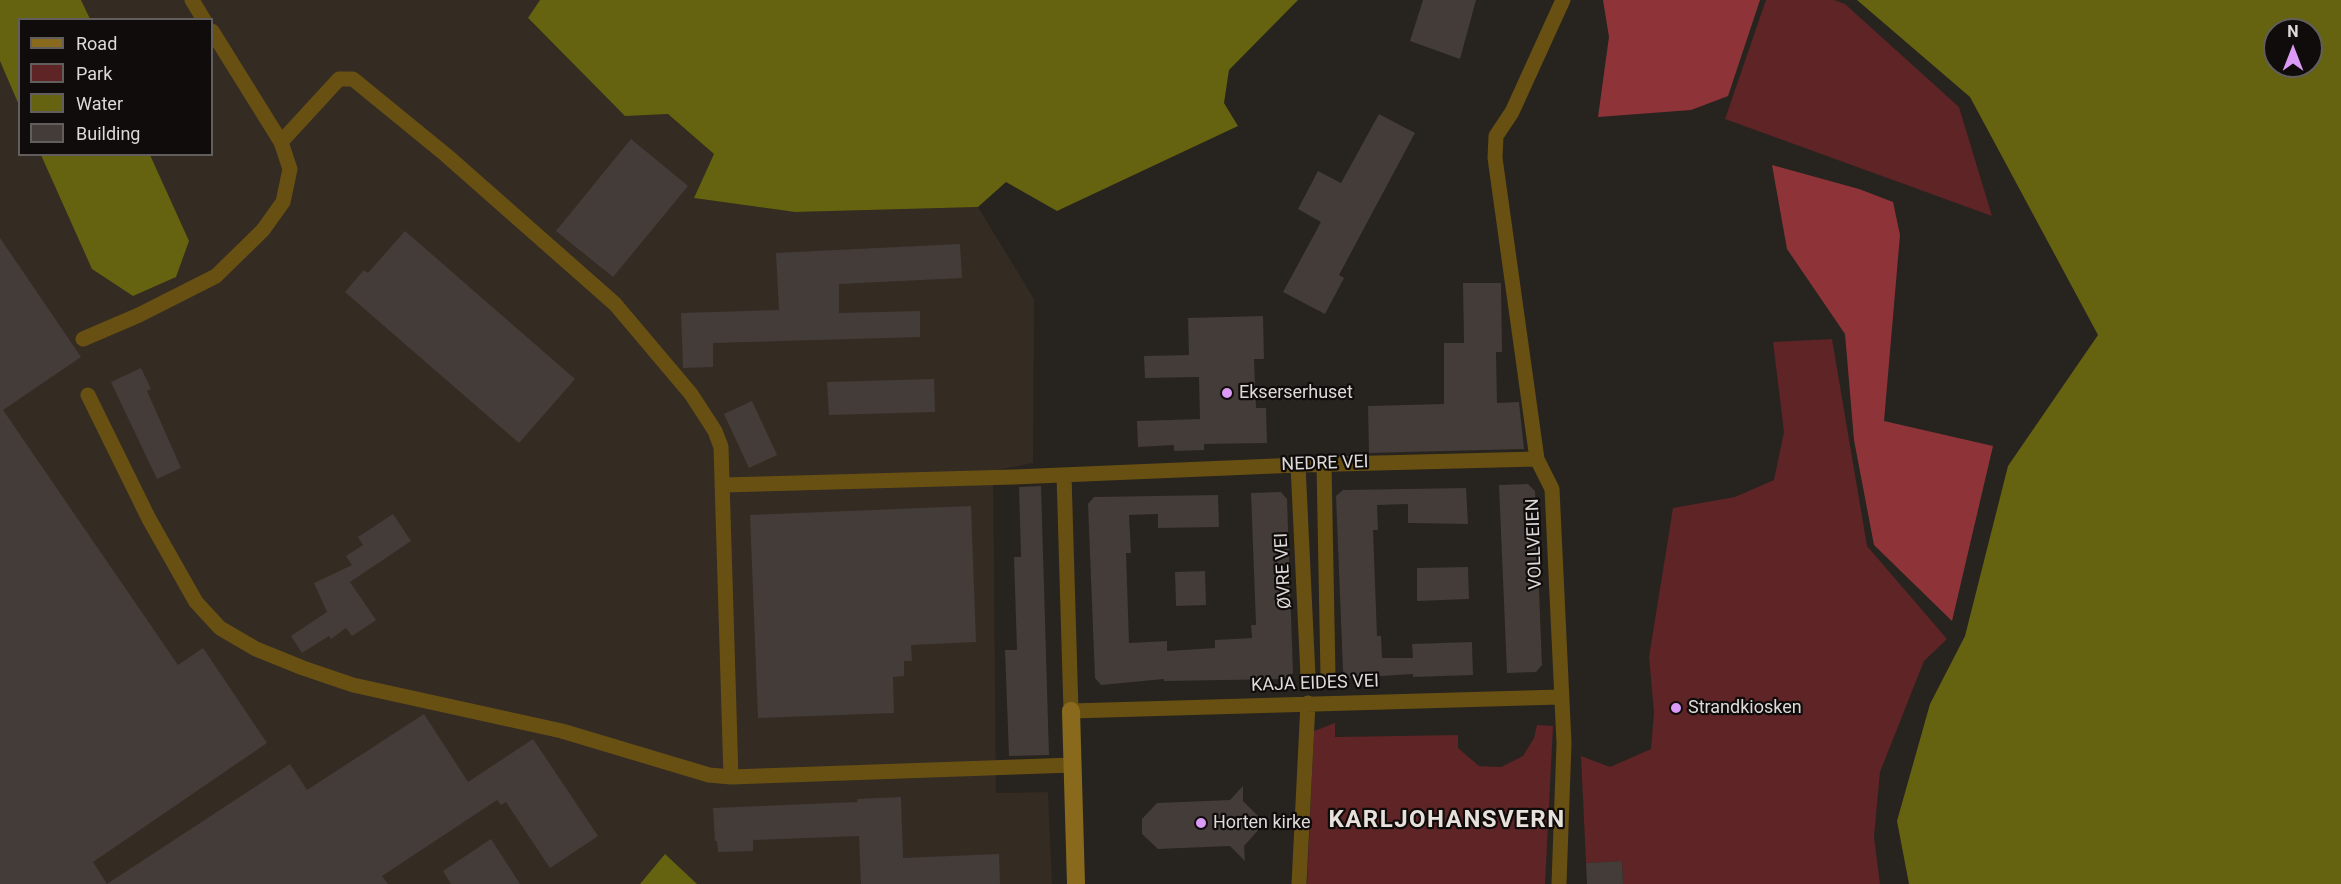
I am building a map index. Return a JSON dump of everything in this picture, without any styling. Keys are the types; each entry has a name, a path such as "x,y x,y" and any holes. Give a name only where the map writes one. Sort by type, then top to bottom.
{"main road":[{"path":"1071,711 1076,884"}],"street":[{"path":"192,0 203,18"},
{"name":"VOLLVEIEN","path":"1559,884 1564,743 1560,698 1552,489 1537,459 1496,158 1496,136 1512,111 1563,0"},
{"path":"83,339 206,281 232,263 263,230 283,202 290,169 281,142 213,34"},
{"path":"281,142 339,79 353,79 446,155 615,304 691,394 715,431 721,447 724,485 731,777"},
{"path":"88,395 159,537 196,602 220,628 256,649 354,685 562,730 709,775 731,777 1073,765"},
{"name":"NEDRE VEI","path":"724,485 1064,476 1324,464 1537,459"},
{"path":"1324,464 1328,676"},
{"name":"ØVRE VEI","path":"1298,465 1308,676"},
{"path":"1064,476 1071,711"},
{"name":"KAJA EIDES VEI","path":"1071,711 1560,698"},
{"path":"1299,884 1308,703"}],"shaded area":[{"path":"0,0 540,0 528,19 625,115 668,114 714,154 695,198 795,212 978,207 1034,299 1033,463 993,471 996,793 1048,792 1052,884 0,884"},
{"path":"1603,0 1760,0 1728,96 1691,110 1598,117 1609,37"},
{"path":"1772,165 1859,189 1893,202 1900,235 1884,421 1993,446 1952,621 1874,545 1854,440 1845,334 1787,249"}],"green space":[{"path":"1766,0 1834,0 1845,4 1959,107 1992,216 1725,119"},
{"path":"1832,339 1867,546 1947,639 1924,661 1880,772 1874,837 1880,884 1623,884 1622,861 1586,863 1581,756 1610,767 1651,749 1654,712 1649,657 1673,508 1735,497 1774,480 1784,432 1773,342"},
{"path":"1335,723 1335,737 1458,735 1458,748 1479,766 1501,767 1523,756 1534,738 1537,725 1553,726 1545,884 1307,884 1314,731"}],"water":[{"path":"0,0 81,0 90,18 18,18 18,103 0,61"},
{"path":"540,0 1298,0 1229,70 1224,103 1238,126 1057,211 1006,182 978,207 795,212 694,198 714,154 668,114 625,116 528,18"},
{"path":"1857,0 2341,0 2341,884 1909,884 1897,821 1930,704 1965,636 2008,466 2098,335 1970,97"},
{"path":"41,156 150,156 189,241 176,277 133,296 92,269"},
{"path":"665,854 697,884 640,884"}],"building":[{"path":"1423,0 1476,0 1460,59 1410,41"},
{"path":"1379,114 1415,133 1339,275 1344,278 1325,314 1283,292 1321,222 1298,209 1318,171 1341,183"},
{"path":"631,139 688,186 613,277 556,231"},
{"path":"405,231 575,379 519,443 345,292 364,270 368,273"},
{"path":"0,238 81,357 3,410 178,665 203,648 267,743 93,862 107,884 0,884"},
{"path":"960,244 962,278 839,284 839,313 920,311 920,337 713,343 713,367 683,368 681,313 779,310 776,253"},
{"path":"1463,283 1501,283 1502,352 1496,352 1497,403 1519,402 1524,449 1369,453 1368,406 1444,404 1444,343 1464,343"},
{"name":"Ekserserhuset","path":"1263,316 1264,359 1254,359 1256,408 1266,408 1267,443 1204,444 1204,450 1174,451 1174,445 1138,447 1137,421 1200,419 1199,377 1145,378 1144,356 1189,355 1188,318"},
{"path":"141,368 151,389 147,391 181,468 157,479 111,382"},
{"path":"934,379 935,412 829,415 827,382"},
{"path":"752,401 777,455 749,468 724,414"},
{"path":"1528,484 1535,491 1542,665 1536,672 1507,673 1499,485"},
{"path":"1041,486 1049,755 1009,756 1005,650 1017,650 1014,557 1021,557 1019,487"},
{"path":"1466,488 1468,524 1408,523 1408,504 1377,505 1378,530 1373,530 1377,636 1381,636 1382,658 1413,658 1412,644 1472,642 1473,675 1413,677 1413,674 1349,678 1343,671 1336,496 1343,490"},
{"path":"1281,492 1287,499 1293,673 1287,679 1164,681 1164,679 1101,685 1095,678 1088,504 1094,497 1218,495 1219,527 1158,528 1158,514 1129,515 1131,553 1126,553 1129,643 1167,641 1167,651 1215,648 1215,640 1252,638 1251,625 1256,625 1251,493"},
{"path":"971,506 976,642 911,645 912,661 904,661 904,676 893,677 894,713 758,718 750,515"},
{"path":"393,514 411,541 350,582 376,620 352,636 346,628 331,639 329,636 302,653 291,636 327,612 314,583 352,565 346,556 363,545 358,537"},
{"path":"1468,567 1469,599 1417,601 1417,568"},
{"path":"1205,571 1206,605 1176,606 1175,572"},
{"path":"424,714 468,782 533,739 598,836 550,868 506,802 501,805 497,800 382,876 388,884 107,884 290,764 307,790"},
{"name":"Horten kirke","path":"1243,786 1243,801 1259,817 1260,828 1244,846 1245,861 1230,846 1158,849 1142,834 1142,819 1157,803 1230,800"},
{"path":"901,797 903,858 999,854 1000,884 861,884 859,836 753,840 753,851 718,852 717,841 715,841 713,808 858,802 857,799"},
{"path":"491,839 520,884 451,884 443,871"},
{"path":"1622,861 1623,884 1587,884 1586,863"}],"place":[{"name":"Ekserserhuset","path":"1227,393"},
{"name":"Strandkiosken","path":"1676,708"},
{"name":"Horten kirke","path":"1201,823"}],"district":[{"name":"KARLJOHANSVERN","path":"1447,821"}]}
